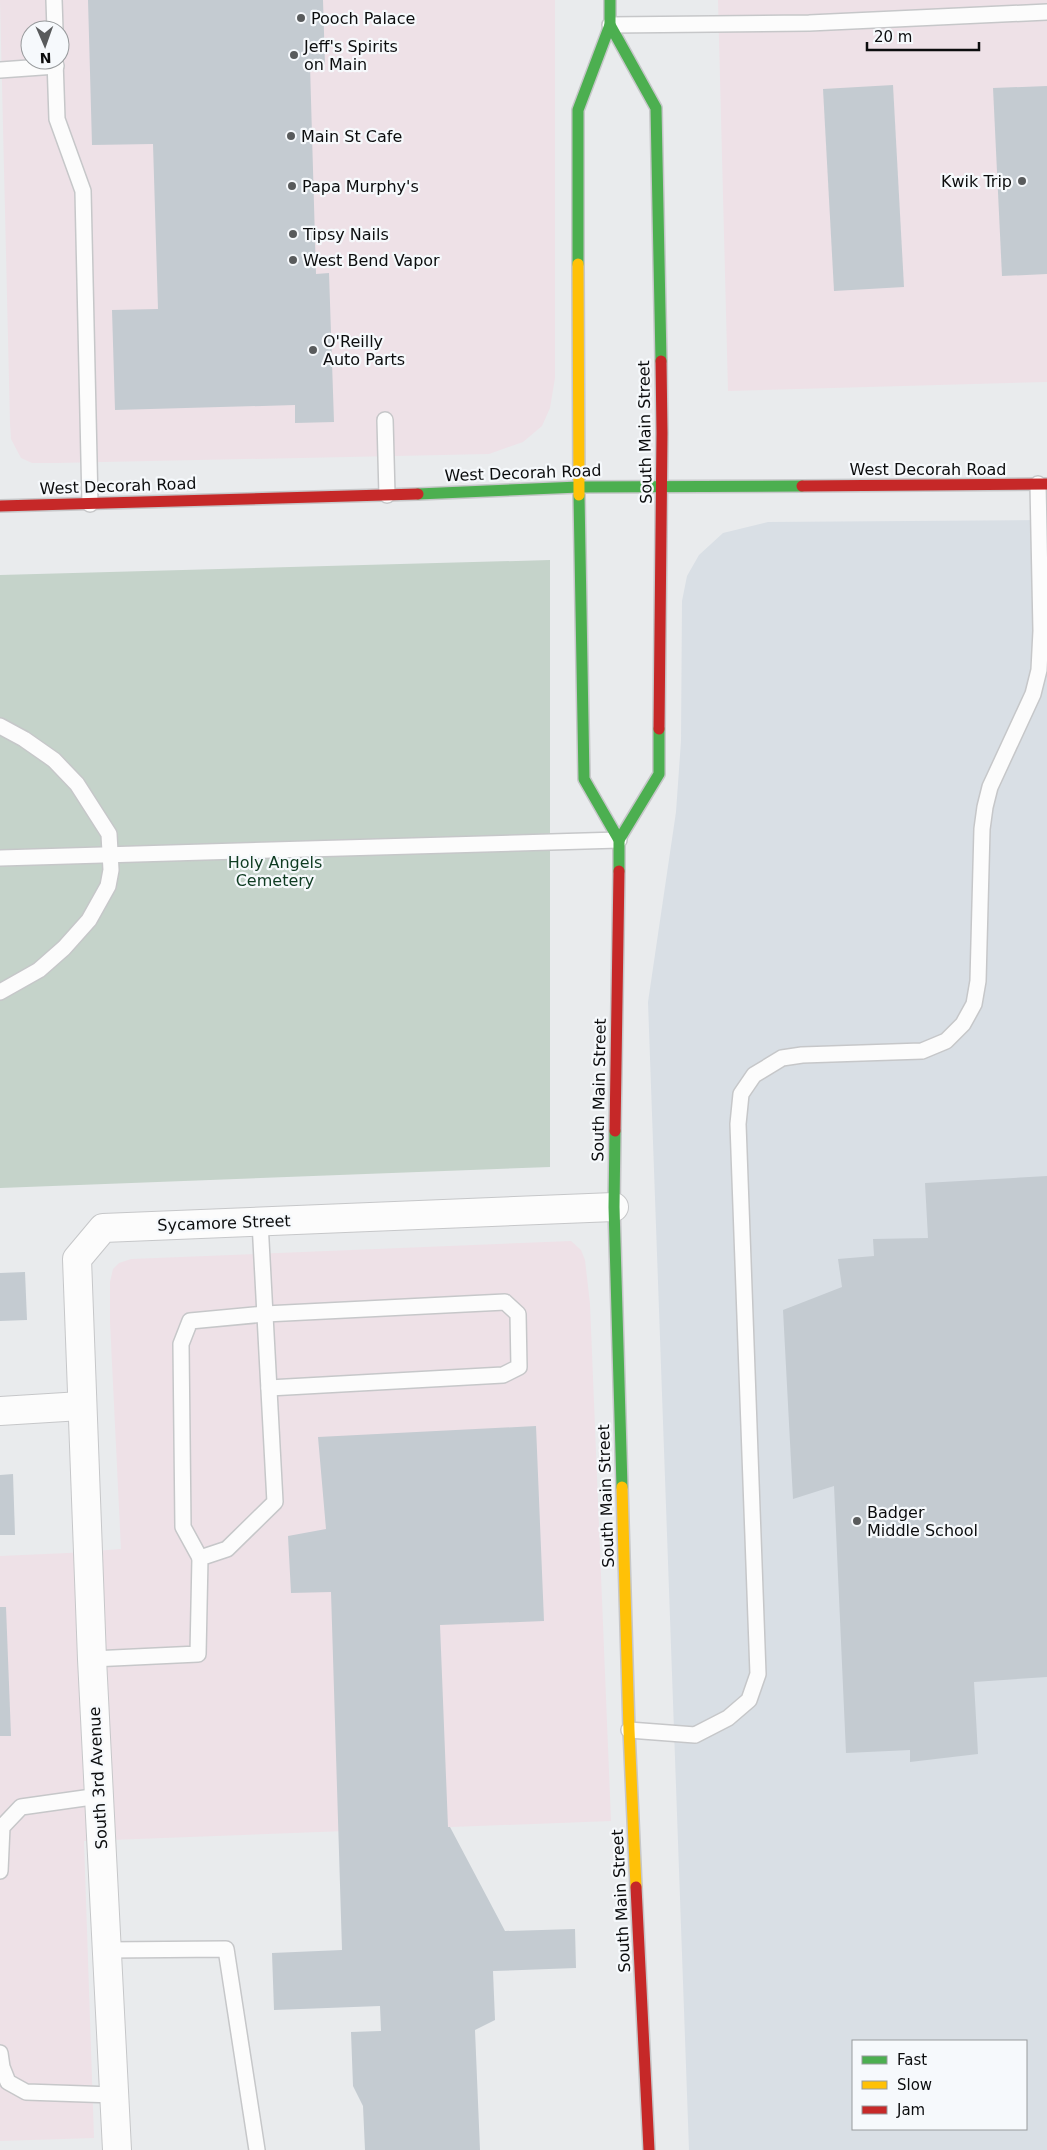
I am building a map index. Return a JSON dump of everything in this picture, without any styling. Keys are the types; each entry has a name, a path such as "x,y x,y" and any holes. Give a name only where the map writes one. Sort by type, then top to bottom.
{"main road":[{"name":"South Main Street","path":"610,0 610,25 578,110 579,487 584,779 619,840"},
{"name":"South Main Street","path":"610,25 656,108 662,486 659,774 619,840 614,1207 629,1730 649,2150"},
{"name":"West Decorah Road","path":"0,506 387,495 579,487 1042,484"}],"street":[{"name":"Sycamore Street","path":"81,1406 77,1259 103,1228 614,1207"},
{"path":"0,1411 81,1406"},
{"name":"South 3rd Avenue","path":"81,1406 117,2150"}],"lane":[{"path":"54,0 55,20"},
{"path":"610,25 809,23 1047,12"},
{"path":"0,70 20,67"},
{"path":"55,70 57,119 83,191 90,504"},
{"path":"384,420 387,495"},
{"path":"629,1730 695,1735 728,1718 749,1700 758,1674 738,1134 741,1094 754,1075 782,1058 802,1055 922,1051 946,1041 963,1024 974,1004 978,981 985,807 990,787 1033,694 1039,670 1042,484"},
{"path":"0,726 24,739 54,760 76,784 109,834 111,855 108,886 89,920 64,948 39,970 0,992"},
{"path":"0,858 619,840"},
{"path":"200,1558 227,1549 275,1502 260,1222"},
{"path":"92,1659 198,1654 200,1558 184,1527 181,1344 190,1321 265,1314 505,1302 518,1314 519,1367 503,1375 269,1388"},
{"path":"0,1871 2,1827 21,1807 99,1796"},
{"path":"107,1950 226,1949 257,2150"},
{"path":"0,2053 2,2067 8,2082 26,2092 114,2095"}],"shaded area":[{"path":"0,0 555,0 555,378 550,408 542,426 523,442 489,454 32,463 21,458 11,439"},
{"path":"718,0 1047,0 1047,382 728,391"},
{"name":"Badger Middle School","path":"1047,520 1047,2150 689,2150 648,1002 676,812 681,741 682,601 687,576 699,555 723,533 768,522"},
{"path":"571,1241 581,1250 585,1260 590,1304 611,1821 84,1841 94,2138 0,2141 0,1556 121,1549 110,1322 110,1282 113,1269 119,1263 131,1259"}],"green space":[{"name":"Holy Angels Cemetery","path":"550,560 550,1167 0,1188 0,575"}],"building":[{"path":"88,0 323,0 325,65 310,65 316,274 329,273 334,422 295,423 295,405 115,410 112,310 158,309 153,144 92,145"},
{"name":"Kwik Trip","path":"893,85 904,287 834,291 823,89"},
{"name":"Kwik Trip","path":"1047,86 1047,274 1002,276 993,88"},
{"path":"1047,1176 1047,1677 974,1682 978,1754 910,1762 910,1750 846,1753 834,1486 793,1499 783,1310 842,1287 838,1259 874,1256 873,1239 928,1238 925,1183"},
{"path":"25,1272 27,1320 0,1321 0,1273"},
{"path":"536,1426 544,1621 440,1625 448,1827 450,1827 505,1931 575,1929 576,1968 493,1971 495,2020 475,2030 480,2150 365,2150 363,2106 353,2086 351,2032 381,2031 380,2006 274,2010 272,1953 342,1950 331,1592 291,1593 288,1536 326,1529 318,1437"},
{"path":"13,1474 15,1535 0,1535 0,1475"},
{"path":"0,1607 6,1607 11,1736 0,1736"}],"traffic: fast":[{"path":"578,264 578,110 610,25 610,0"},
{"path":"610,25 656,108 661,361"},
{"path":"418,494 579,487 802,486"},
{"path":"579,495 584,779 619,840 619,871"},
{"path":"619,840 659,774 659,729"},
{"path":"615,1131 614,1207 622,1487"}],"traffic: slow":[{"path":"578,264 579,495"},
{"path":"622,1487 629,1730 636,1887"}],"traffic: jam":[{"path":"659,729 661,361"},
{"path":"802,486 1047,484"},
{"path":"0,506 418,494"},
{"path":"615,1131 619,871"},
{"path":"636,1887 649,2150"}],"place":[{"name":"Pooch Palace","path":"301,18"},
{"name":"Jeff's Spirits on Main","path":"294,55"},
{"name":"Main St Cafe","path":"291,136"},
{"name":"Kwik Trip","path":"1022,181"},
{"name":"Papa Murphy's","path":"292,186"},
{"name":"Tipsy Nails","path":"293,234"},
{"name":"West Bend Vapor","path":"293,260"},
{"name":"O'Reilly Auto Parts","path":"313,350"},
{"name":"Badger Middle School","path":"857,1521"}]}
